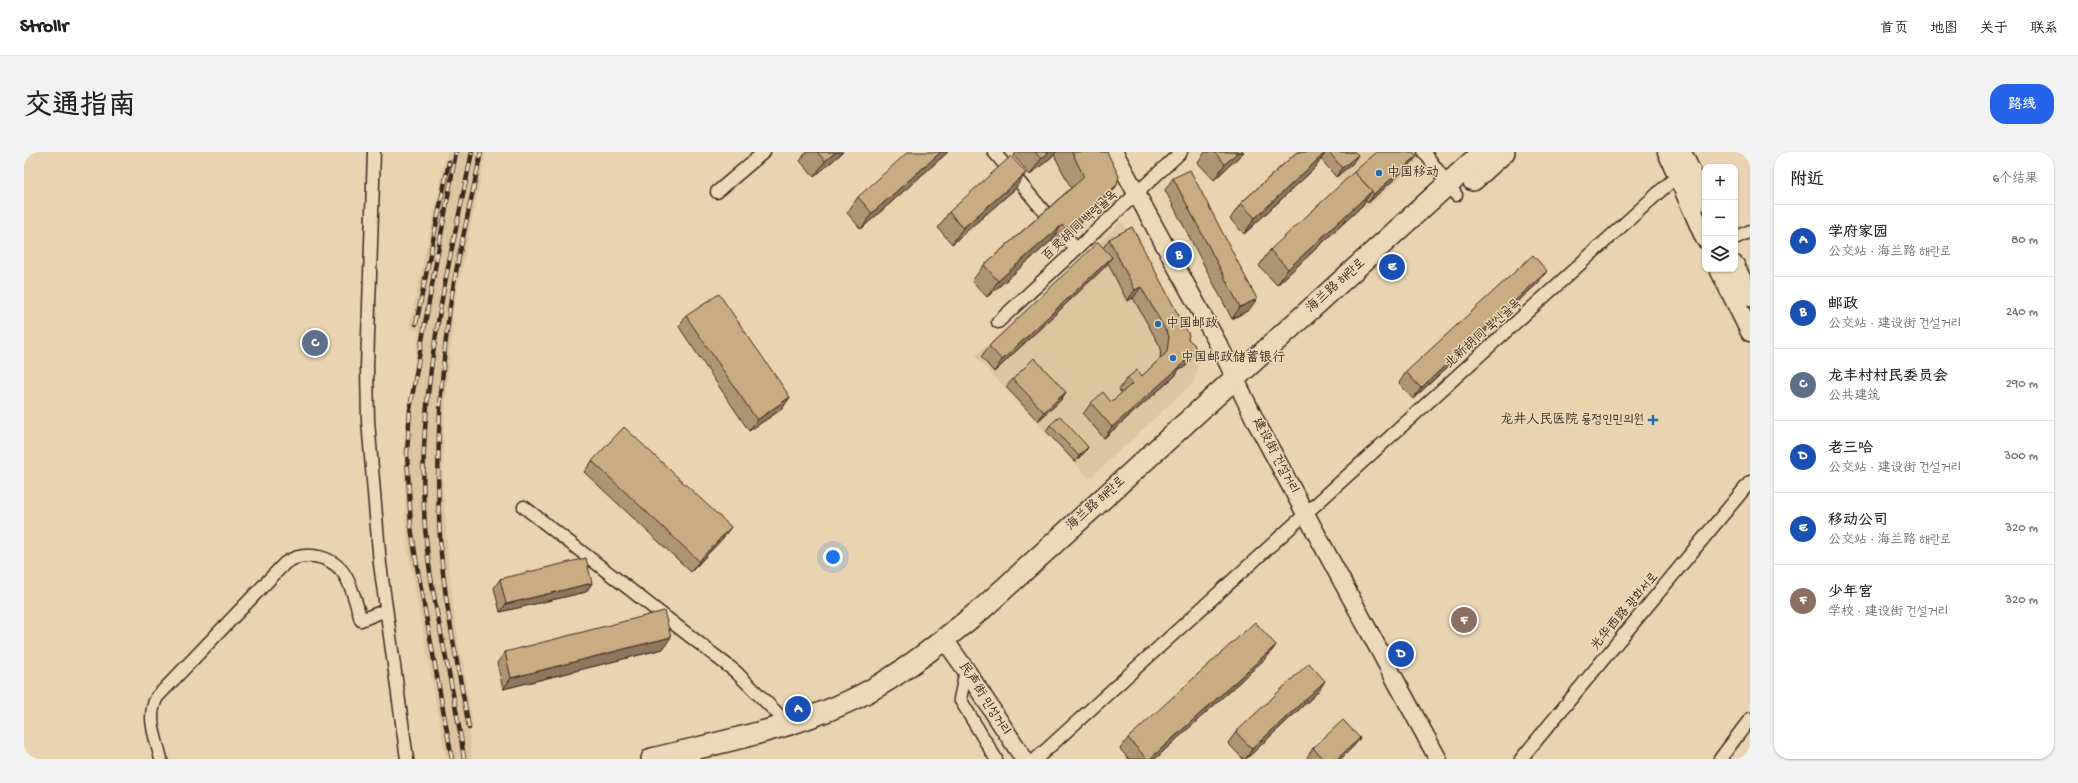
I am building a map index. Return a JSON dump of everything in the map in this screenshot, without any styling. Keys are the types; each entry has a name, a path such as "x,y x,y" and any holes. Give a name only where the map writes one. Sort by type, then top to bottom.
{"highway":[{"name":"海兰路 해란로","path":"1452,190 1482,152"},
{"name":"海兰路 해란로","path":"710,759 780,740 841,719 873,703 923,673 989,602 1238,384 1452,190 1504,152"},
{"name":"海兰路 해란로","path":"652,759 788,724 812,716 878,686 948,645"}],"main road":[{"path":"1667,152 1704,236"},
{"path":"1682,152 1705,200"},
{"path":"1738,271 1750,297"},
{"path":"1720,272 1750,332"}],"street":[{"path":"374,152 367,367 368,421 380,564 407,759"},
{"path":"717,192 764,152"},
{"path":"995,152 1047,215"},
{"name":"建设街 건설거리","path":"1114,152 1222,351 1306,514 1438,759"},
{"name":"百灵胡同 백령골목","path":"998,322 1181,152"},
{"path":"1424,152 1452,190"},
{"name":"北新胡同 북신골목","path":"1036,759 1678,175"},
{"path":"1738,237 1750,231"},
{"path":"1066,236 1076,249"},
{"name":"光华西路 광화서로","path":"1522,759 1750,482"},
{"path":"524,507 736,672 788,724"},
{"path":"161,759 151,714 152,705 157,697 285,563 302,556 309,555 324,558 333,563 348,580 360,620 386,610"},
{"name":"民声街 민성거리","path":"948,645 1024,759"},
{"path":"966,670 960,699 996,759"},
{"path":"1720,759 1750,719"}],"shaded area":[{"path":"447,152 486,152 454,307 444,425 443,487 448,555 453,608 473,725 469,735 472,759 446,759 408,551 405,517 404,450 407,415 419,331 409,328"},
{"path":"1316,152 1416,152 1421,158 1366,209"},
{"path":"1122,221 1200,357 1194,382 1089,479 975,356"}],"building":[{"path":"817,152 836,152 825,161"},
{"path":"908,152 941,152 872,213 858,197"},
{"path":"1035,152 1049,152 1041,159"},
{"path":"1072,152 1107,152 1119,176 1117,185 1066,229 1062,225 998,281 984,265 1084,177"},
{"path":"1214,152 1238,152 1225,164"},
{"path":"1297,152 1326,152 1255,218 1241,203"},
{"path":"1329,152 1355,152 1358,155 1342,168"},
{"name":"中国移动","path":"1377,152 1413,152 1417,156 1374,194 1354,172"},
{"path":"1011,156 1026,173 963,228 949,212"},
{"path":"1190,170 1257,299 1240,307 1173,178"},
{"path":"1354,172 1372,191 1288,269 1270,250"},
{"path":"1132,227 1189,335 1188,339 1194,344 1196,350 1193,355 1186,359 1183,364 1112,427 1091,403 1103,392 1111,402 1132,384 1127,378 1137,370 1142,376 1167,352 1169,336 1141,287 1135,290 1109,239"},
{"path":"1098,242 1112,257 1002,360 989,346"},
{"path":"1533,255 1547,271 1421,388 1406,372"},
{"path":"719,294 790,397 757,420 686,316"},
{"path":"1034,358 1066,392 1044,412 1013,379"},
{"path":"1060,416 1088,447 1079,456 1050,425"},
{"path":"624,427 731,527 699,561 592,461"},
{"path":"586,558 592,583 506,604 500,579"},
{"path":"664,611 671,637 511,678 505,652"},
{"path":"1255,622 1276,645 1150,759 1147,759 1128,738"},
{"path":"1309,663 1325,681 1252,749 1236,732"},
{"path":"1343,720 1360,738 1337,759 1323,759 1313,748"}],"railway":[{"path":"452,759 411,527 407,453 410,409 456,152"},
{"path":"464,759 456,707 435,602 427,549 424,499 424,448 434,349 451,250 472,152"},
{"path":"469,728 449,619 443,575 439,522 438,460 443,367 450,306 481,152"},
{"path":"416,324 449,162"}],"place":[{"name":"中国移动","path":"1379,173"},
{"name":"邮政","path":"1179,255"},
{"name":"移动公司","path":"1392,267"},
{"name":"中国邮政","path":"1158,324"},
{"name":"龙丰村村民委员会","path":"315,343"},
{"name":"中国邮政储蓄银行","path":"1173,358"},
{"name":"龙井人民医院 룡정인민의원","path":"1653,420"},
{"name":"少年宫","path":"1464,620"},
{"name":"老三哈","path":"1401,654"},
{"name":"学府家园","path":"798,709"}]}
